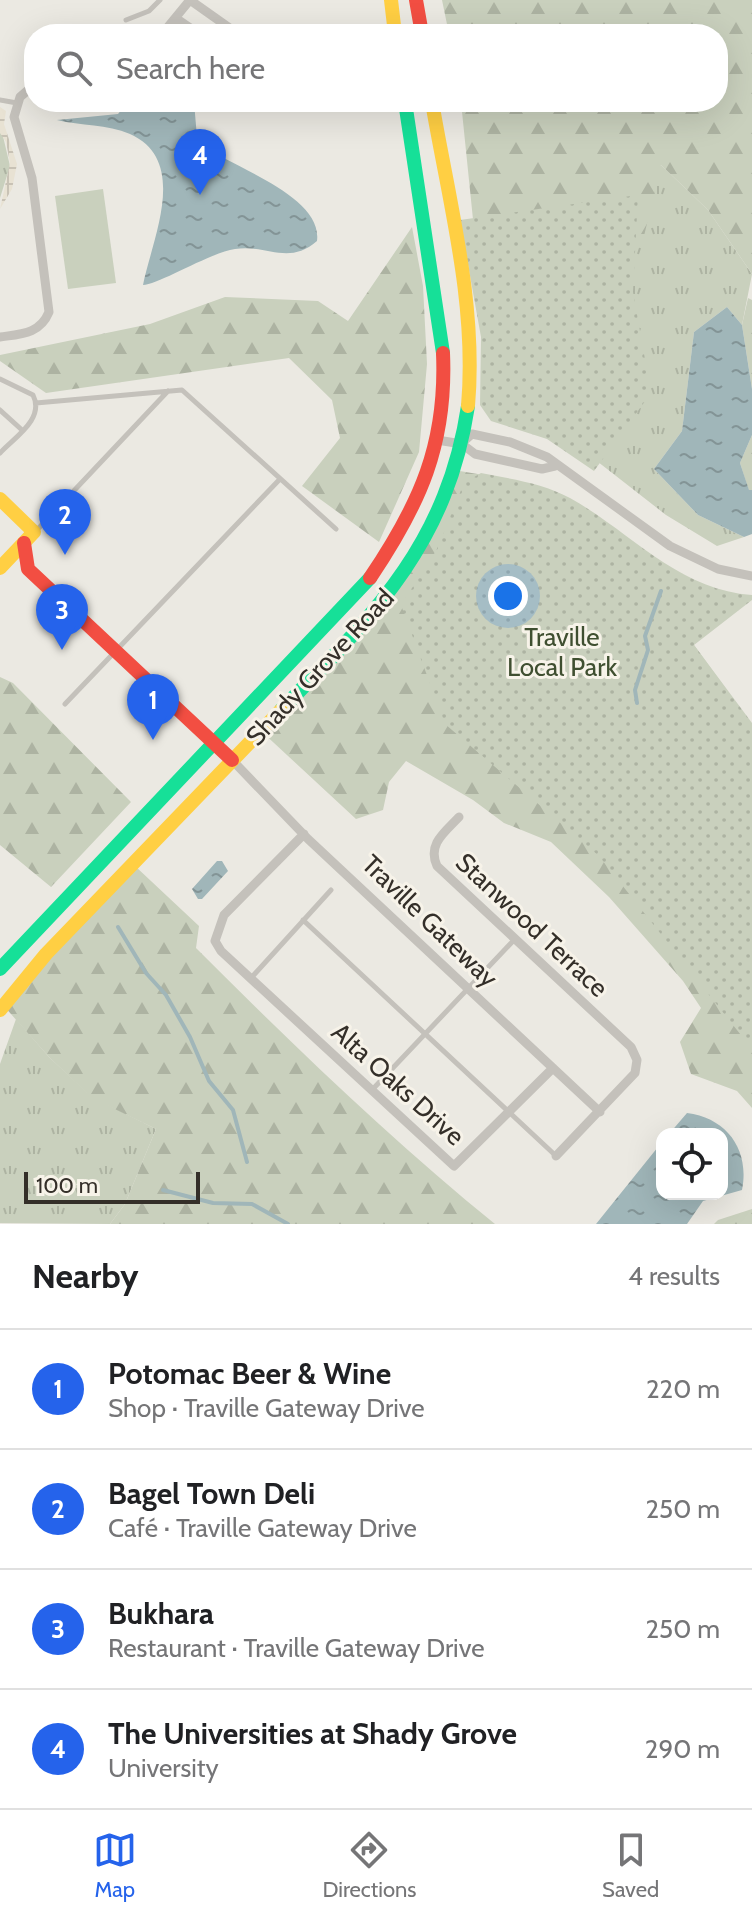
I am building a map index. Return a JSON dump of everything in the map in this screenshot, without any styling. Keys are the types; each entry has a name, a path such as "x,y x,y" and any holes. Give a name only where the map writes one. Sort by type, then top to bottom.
{"main road":[{"path":"391,0 394,24"},
{"path":"416,0 420,24"},
{"name":"Shady Grove Road","path":"0,969 369,579 401,533 429,471 437,440 443,405 445,359 442,318 407,112"},
{"name":"Shady Grove Road","path":"0,1010 232,760 379,609 407,574 430,531 462,444 467,318 434,112"},
{"path":"0,499 29,538 28,569"},
{"path":"1,567 29,538"},
{"path":"1,567 28,569 232,760"}],"street":[{"path":"172,24 190,0 224,24"},
{"path":"177,19 184,24"},
{"path":"0,337 33,332 43,325 49,312 32,178 15,124 17,103 24,96"},
{"path":"462,444 472,434 510,442 547,457 555,466 670,546 718,569 752,576"},
{"path":"437,440 462,444 471,453 542,469 555,466"},
{"name":"Traville Gateway","path":"232,760 304,834 600,1112"},
{"name":"Stanwood Terrace","path":"459,817 434,844 435,864 631,1047 637,1060 635,1073 600,1112"},
{"name":"Alta Oaks Drive","path":"304,834 224,915 215,941 370,1092 454,1166 510,1114 553,1068"},
{"path":"556,1156 600,1112"}],"lane":[{"path":"126,20 149,11 160,0"},
{"path":"0,100 17,103"},
{"path":"0,379 29,393 36,403 34,418 0,453"},
{"path":"36,403 182,390 336,529"},
{"path":"29,538 168,391"},
{"path":"0,410 22,430"},
{"path":"65,704 280,479"},
{"path":"250,978 331,890"},
{"path":"303,920 556,1156"},
{"path":"370,1092 514,940"}],"green space":[{"path":"442,0 752,0 752,274 708,210 661,165 644,236 601,205 475,239 462,112 728,112 728,24 447,24"},
{"path":"0,133 10,166 0,198"},
{"path":"661,165 708,210 752,274 742,325 727,307 694,332 682,431 654,469 698,515 744,537 717,546 666,515 593,458 517,352"},
{"path":"103,189 116,283 68,289 55,196"},
{"path":"638,195 633,292 651,393 594,471 547,439 491,421 480,405 481,337 460,220"},
{"path":"412,227 423,286 427,364 419,452 379,542 302,486 340,438 332,400 289,358 46,393 0,361 0,355 150,324 225,297 318,301 348,321"},
{"path":"748,298 752,300 752,389 742,325"},
{"path":"752,435 752,490 749,491 740,463"},
{"name":"Traville Local Park","path":"454,470 513,480 694,645 752,725 752,1108 737,1091 691,1074 680,1042 701,1008 683,981 609,897 551,842 504,823 473,800 406,761 389,782 383,810 356,819 260,730 406,574"},
{"name":"Traville Local Park","path":"481,473 527,482 560,493 678,571 725,591 752,595 752,600 694,645 752,723 752,1049 599,856 445,724 401,605 436,551 464,483"},
{"path":"0,677 13,683 131,802 51,887 0,845"},
{"path":"135,866 199,926 196,948 232,984 380,1125 495,1224 110,1224 125,1204 156,1129 92,1098 49,1057 3,1005"},
{"path":"16,1019 49,1057 92,1097 156,1129 125,1204 110,1224 0,1223 0,1064"},
{"path":"752,1209 752,1224 714,1224 718,1220"}],"shaded area":[{"path":"0,107 6,111 4,124 17,164 12,189 0,209 10,163 6,142 0,133"}],"water":[{"path":"195,112 197,137 201,144 291,196 315,225 317,241 296,252 287,253 235,249 143,285 162,202 163,182 159,163 148,146 130,134 112,128 57,120 118,114"},
{"path":"727,307 742,325 752,389 752,435 740,463 749,490 752,490 752,534 744,537 698,515 654,469 682,431 694,332"},
{"path":"217,861 222,861 228,871 202,899 198,899 192,889"},
{"path":"687,1113 701,1116 723,1128 674,1128"},
{"path":"728,1134 739,1149 744,1175 742,1190 728,1194"},
{"path":"656,1149 656,1200 707,1200 687,1224 596,1224"}],"waterway":[{"path":"637,703 635,690 648,650 645,636 661,591"},
{"path":"118,927 146,973 166,995 190,1037 209,1081 233,1110 247,1162"},
{"path":"163,1190 213,1203 252,1204 288,1224"}],"traffic: fast":[{"path":"407,112 443,353"},
{"path":"281,710 346,642 402,574 443,498 458,455 468,406"},
{"path":"0,969 370,578"}],"traffic: slow":[{"path":"391,0 394,24"},
{"path":"434,112 465,291 470,368 468,406"},
{"path":"0,499 34,532 0,568"},
{"path":"0,1010 46,954 281,710"}],"traffic: jam":[{"path":"416,0 420,24"},
{"path":"370,578 403,524 427,472 440,416 443,353"},
{"path":"24,543 28,569 232,760"}],"place":[{"name":"The Universities at Shady Grove","path":"200,195"},
{"name":"Bagel Town Deli","path":"65,555"},
{"name":"Bukhara","path":"62,650"},
{"name":"Potomac Beer & Wine","path":"153,740"}]}
